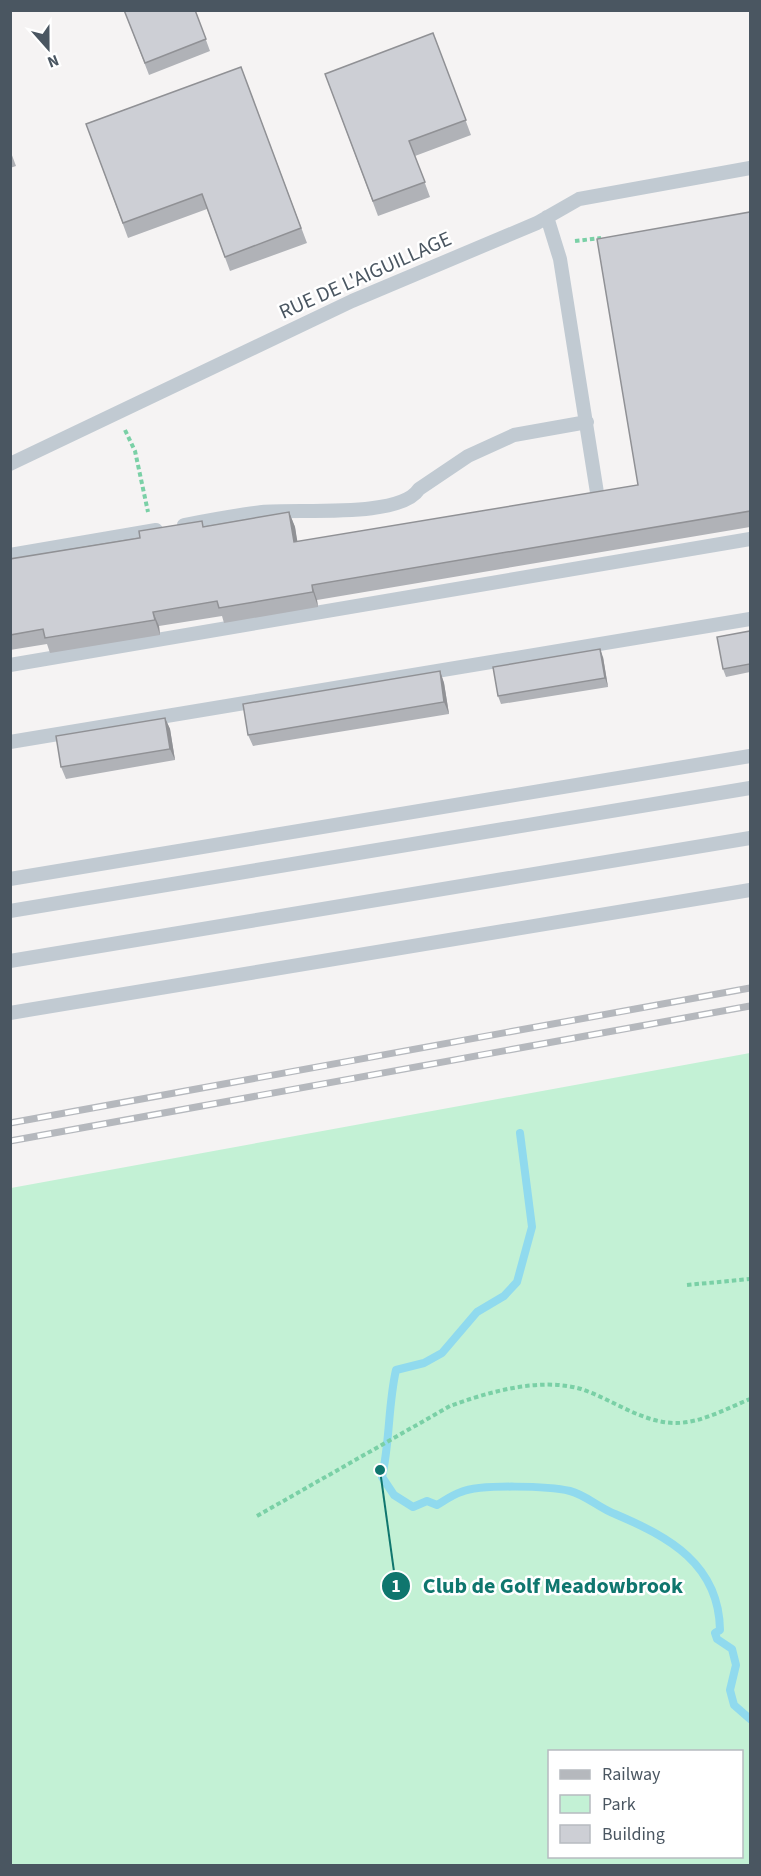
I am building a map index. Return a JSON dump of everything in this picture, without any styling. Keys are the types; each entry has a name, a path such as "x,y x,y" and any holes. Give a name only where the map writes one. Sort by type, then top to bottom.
{"lane":[{"name":"RUE DE L'AIGUILLAGE","path":"10,464 383,287 547,217 592,195 750,168"},
{"path":"547,217 556,242 598,499"},
{"path":"10,555 263,511 354,510 395,503 414,496 418,489 468,456 514,435 587,422"},
{"path":"10,665 750,539"},
{"path":"10,742 750,619"},
{"path":"10,879 750,756"},
{"path":"10,911 750,788"},
{"path":"10,961 750,838"},
{"path":"10,1013 750,890"}],"path":[{"path":"556,242 607,238"},
{"path":"135,451 149,516"},
{"path":"687,1285 750,1279"},
{"path":"257,1516 450,1406 481,1394 542,1385 579,1389 653,1419 677,1423 703,1417 750,1399"}],"green space":[{"path":"750,1053 750,1865 11,1865 11,1188"}],"building":[{"path":"124,10 195,10 206,39 145,63"},
{"path":"433,33 466,120 409,141 425,182 373,201 325,74"},
{"path":"241,67 301,228 225,257 202,194 123,223 86,124"},
{"path":"750,212 750,511 312,585 313,592 219,608 217,601 153,612 155,620 45,638 43,629 10,635 10,559 140,538 139,531 202,521 203,527 289,512 294,542 638,485 597,239"},
{"path":"750,631 750,664 723,669 717,637"},
{"path":"600,649 605,678 498,696 493,667"},
{"path":"440,671 444,702 248,735 243,704"},
{"path":"165,718 170,749 61,767 56,736"}],"waterway":[{"path":"520,1133 532,1227 517,1282 504,1296 477,1312 442,1353 424,1363 396,1370 382,1477 394,1495 413,1507 427,1501 437,1505 451,1496 470,1489 531,1487 570,1491 582,1495 672,1543 701,1570 711,1587 720,1630 715,1633 717,1639 732,1649 736,1665 730,1690 734,1705 750,1719"}],"railway":[{"path":"10,1123 750,988"},
{"path":"10,1141 750,1006"}],"place":[{"name":"Club de Golf Meadowbrook","path":"380,1470"}]}
